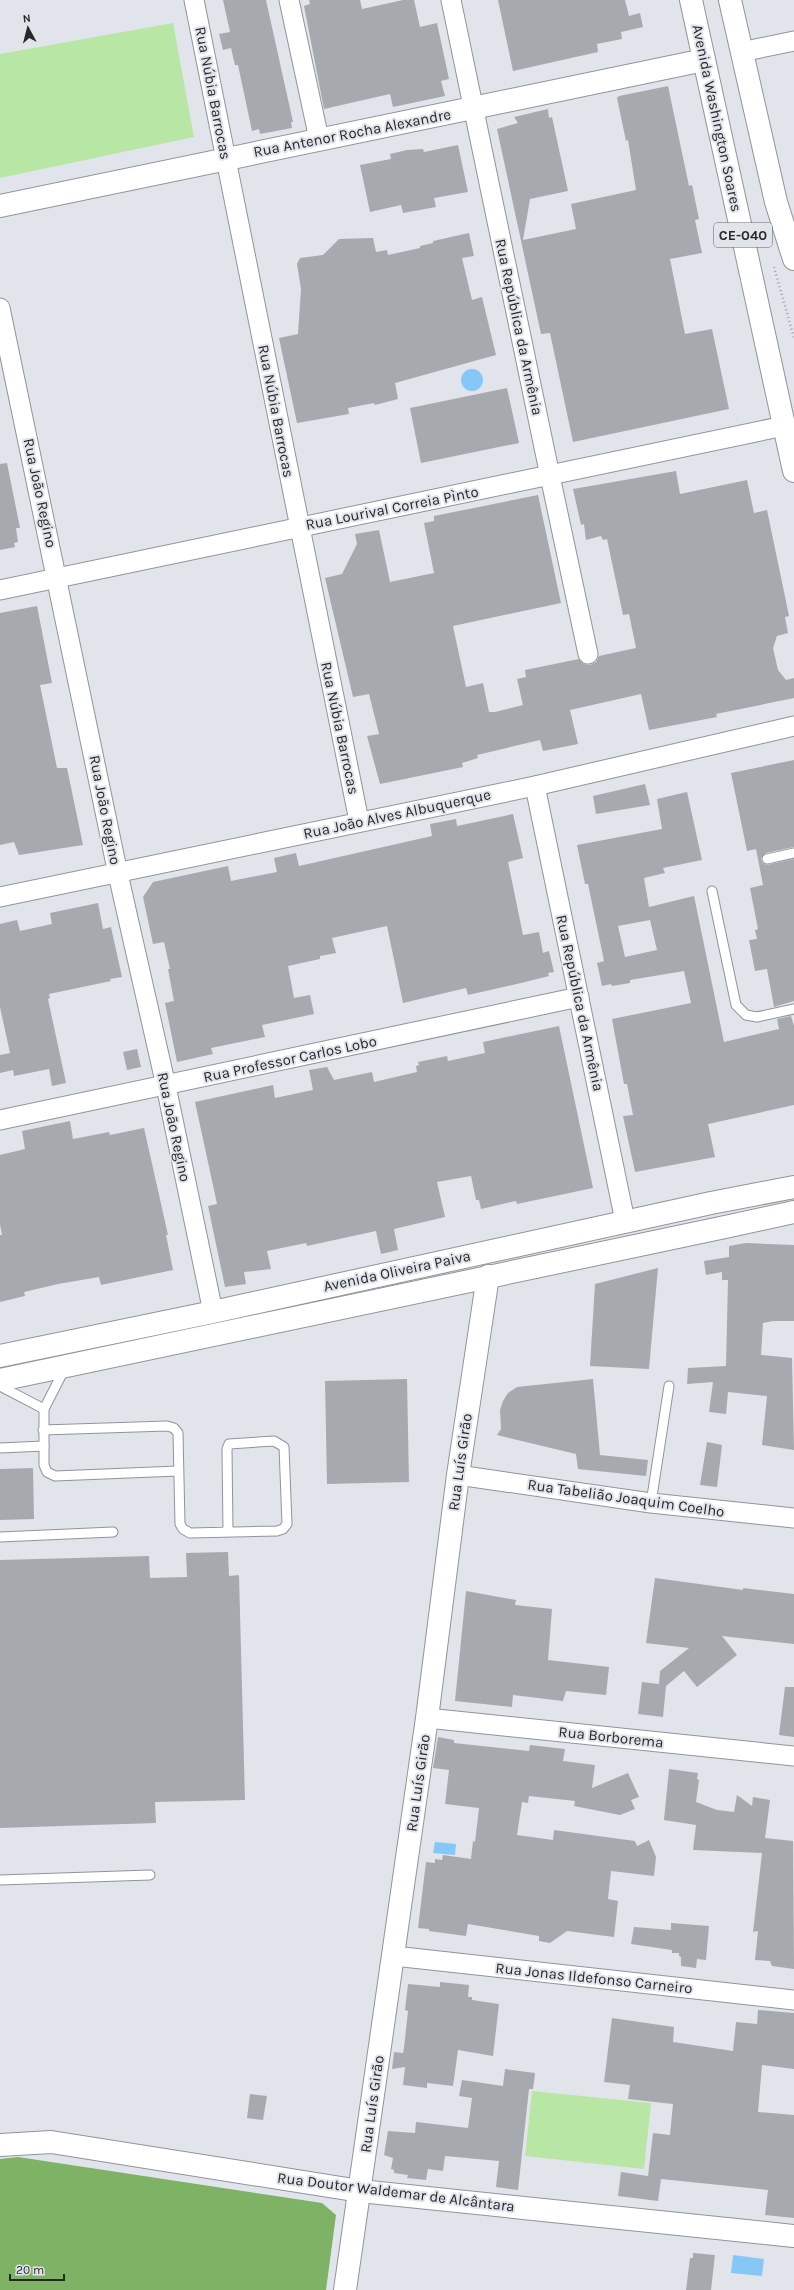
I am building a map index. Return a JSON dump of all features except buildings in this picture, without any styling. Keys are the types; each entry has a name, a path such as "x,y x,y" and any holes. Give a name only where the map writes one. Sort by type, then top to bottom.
{"main road":[{"name":"Avenida Washington Soares","path":"691,0 794,471"},
{"name":"CE-040","path":"730,0 776,202 794,259"},
{"name":"Rua Antenor Rocha Alexandre","path":"0,206 704,60"},
{"name":"Avenida Oliveira Paiva","path":"0,1356 213,1312 625,1221 794,1187"},
{"name":"Avenida Oliveira Paiva","path":"0,1380 488,1276 597,1255 794,1212"},
{"name":"Rua Luís Girão","path":"345,2290 427,1718 458,1475 488,1276"},
{"name":"Rua Doutor Waldemar de Alcântara","path":"0,2144 51,2142 360,2191 794,2236"}],"street":[{"name":"Rua Núbia Barrocas","path":"194,0 359,821"},
{"path":"289,0 319,139"},
{"name":"Rua República da Armênia","path":"452,0 588,654"},
{"path":"741,52 794,41"},
{"name":"Rua João Regino","path":"0,308 58,578 118,874 166,1086 213,1312"},
{"name":"Rua Lourival Correia Pìnto","path":"0,590 784,426"},
{"name":"Rua João Alves Albuquerque","path":"0,897 118,874 359,821 535,786 794,726"},
{"name":"Rua República da Armênia","path":"535,786 625,1221"},
{"name":"Rua Professor Carlos Lobo","path":"0,1120 166,1086 579,997"},
{"name":"Rua Tabelião Joaquim Coelho","path":"458,1475 651,1503 794,1518"},
{"name":"Rua Borborema","path":"427,1718 794,1756"},
{"name":"Rua Jonas Ildefonso Carneiro","path":"394,1956 794,2000"}],"lane":[{"path":"767,859 794,854"},
{"path":"712,891 736,1005 746,1015 757,1017 794,1009"},
{"path":"66,1365 44,1409 44,1465 47,1472 55,1476 178,1471"},
{"path":"0,1386 44,1409"},
{"path":"651,1503 669,1386"},
{"path":"44,1430 167,1426 174,1428 178,1433 180,1524 183,1529 190,1532 228,1532 277,1531 283,1529 286,1524 284,1447 280,1443 274,1441 229,1444 227,1449 228,1532"},
{"path":"0,1448 44,1446"},
{"path":"0,1537 113,1532"},
{"path":"0,1880 150,1875"}],"green space":[{"path":"173,23 194,137 0,178 0,54"},
{"path":"532,2091 651,2103 644,2169 525,2156"},
{"path":"18,2157 322,2203 336,2215 326,2290 0,2290 0,2159"}],"water":[{"path":"472,369 480,372 483,380 480,388 472,391 464,388 461,380 464,372"},
{"path":"435,1842 456,1844 455,1855 433,1853"},
{"path":"733,2255 764,2259 762,2276 731,2273"}]}
